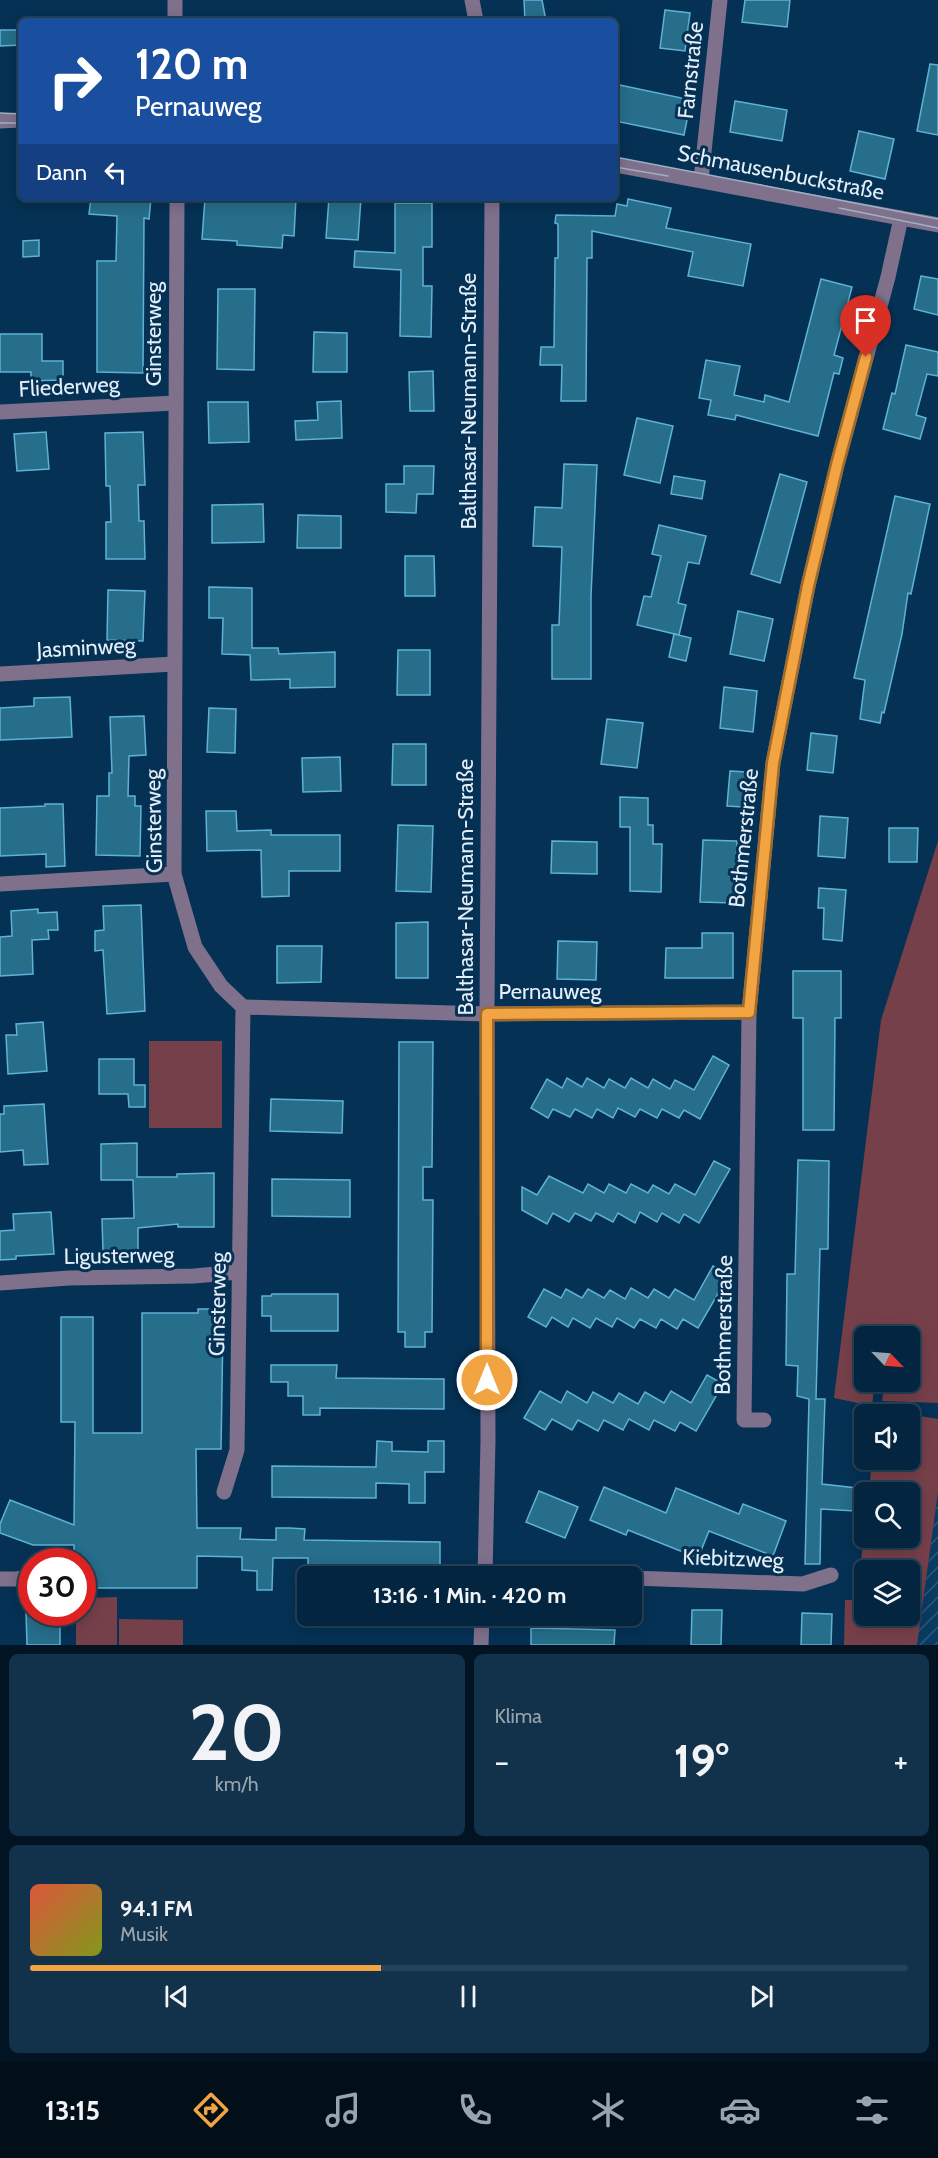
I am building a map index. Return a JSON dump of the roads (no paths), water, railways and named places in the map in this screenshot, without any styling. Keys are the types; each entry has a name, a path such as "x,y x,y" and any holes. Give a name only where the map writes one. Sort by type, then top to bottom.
{"street":[{"path":"174,18 175,0"},
{"path":"472,0 475,18"},
{"name":"Farnstraße","path":"701,180 720,0"},
{"path":"0,121 18,120"},
{"name":"Schmausenbuckstraße","path":"618,166 938,225"},
{"name":"Ginsterweg","path":"177,201 174,874 195,947 221,986 243,1007 237,1450 224,1492"},
{"name":"Balthasar-Neumann-Straße","path":"485,1566 488,1440 487,1014 492,201"},
{"name":"Bothmerstraße","path":"764,1420 744,1420 749,1012 775,752 808,586 840,454 888,277 901,218"},
{"name":"Fliederweg","path":"0,412 175,403"},
{"name":"Jasminweg","path":"0,674 174,664"},
{"path":"0,884 174,874"},
{"name":"Pernauweg","path":"243,1007 487,1014 749,1012"},
{"name":"Ligusterweg","path":"0,1283 69,1278 194,1276 239,1272"},
{"name":"Kiebitzweg","path":"642,1578 803,1584 831,1575"},
{"path":"0,1579 18,1578"},
{"path":"481,1645 482,1626"}],"tram line":[{"path":"0,113 18,114"},
{"path":"0,123 18,123"},
{"path":"618,158 938,219"},
{"path":"618,168 668,176"},
{"path":"839,208 938,228"}]}
